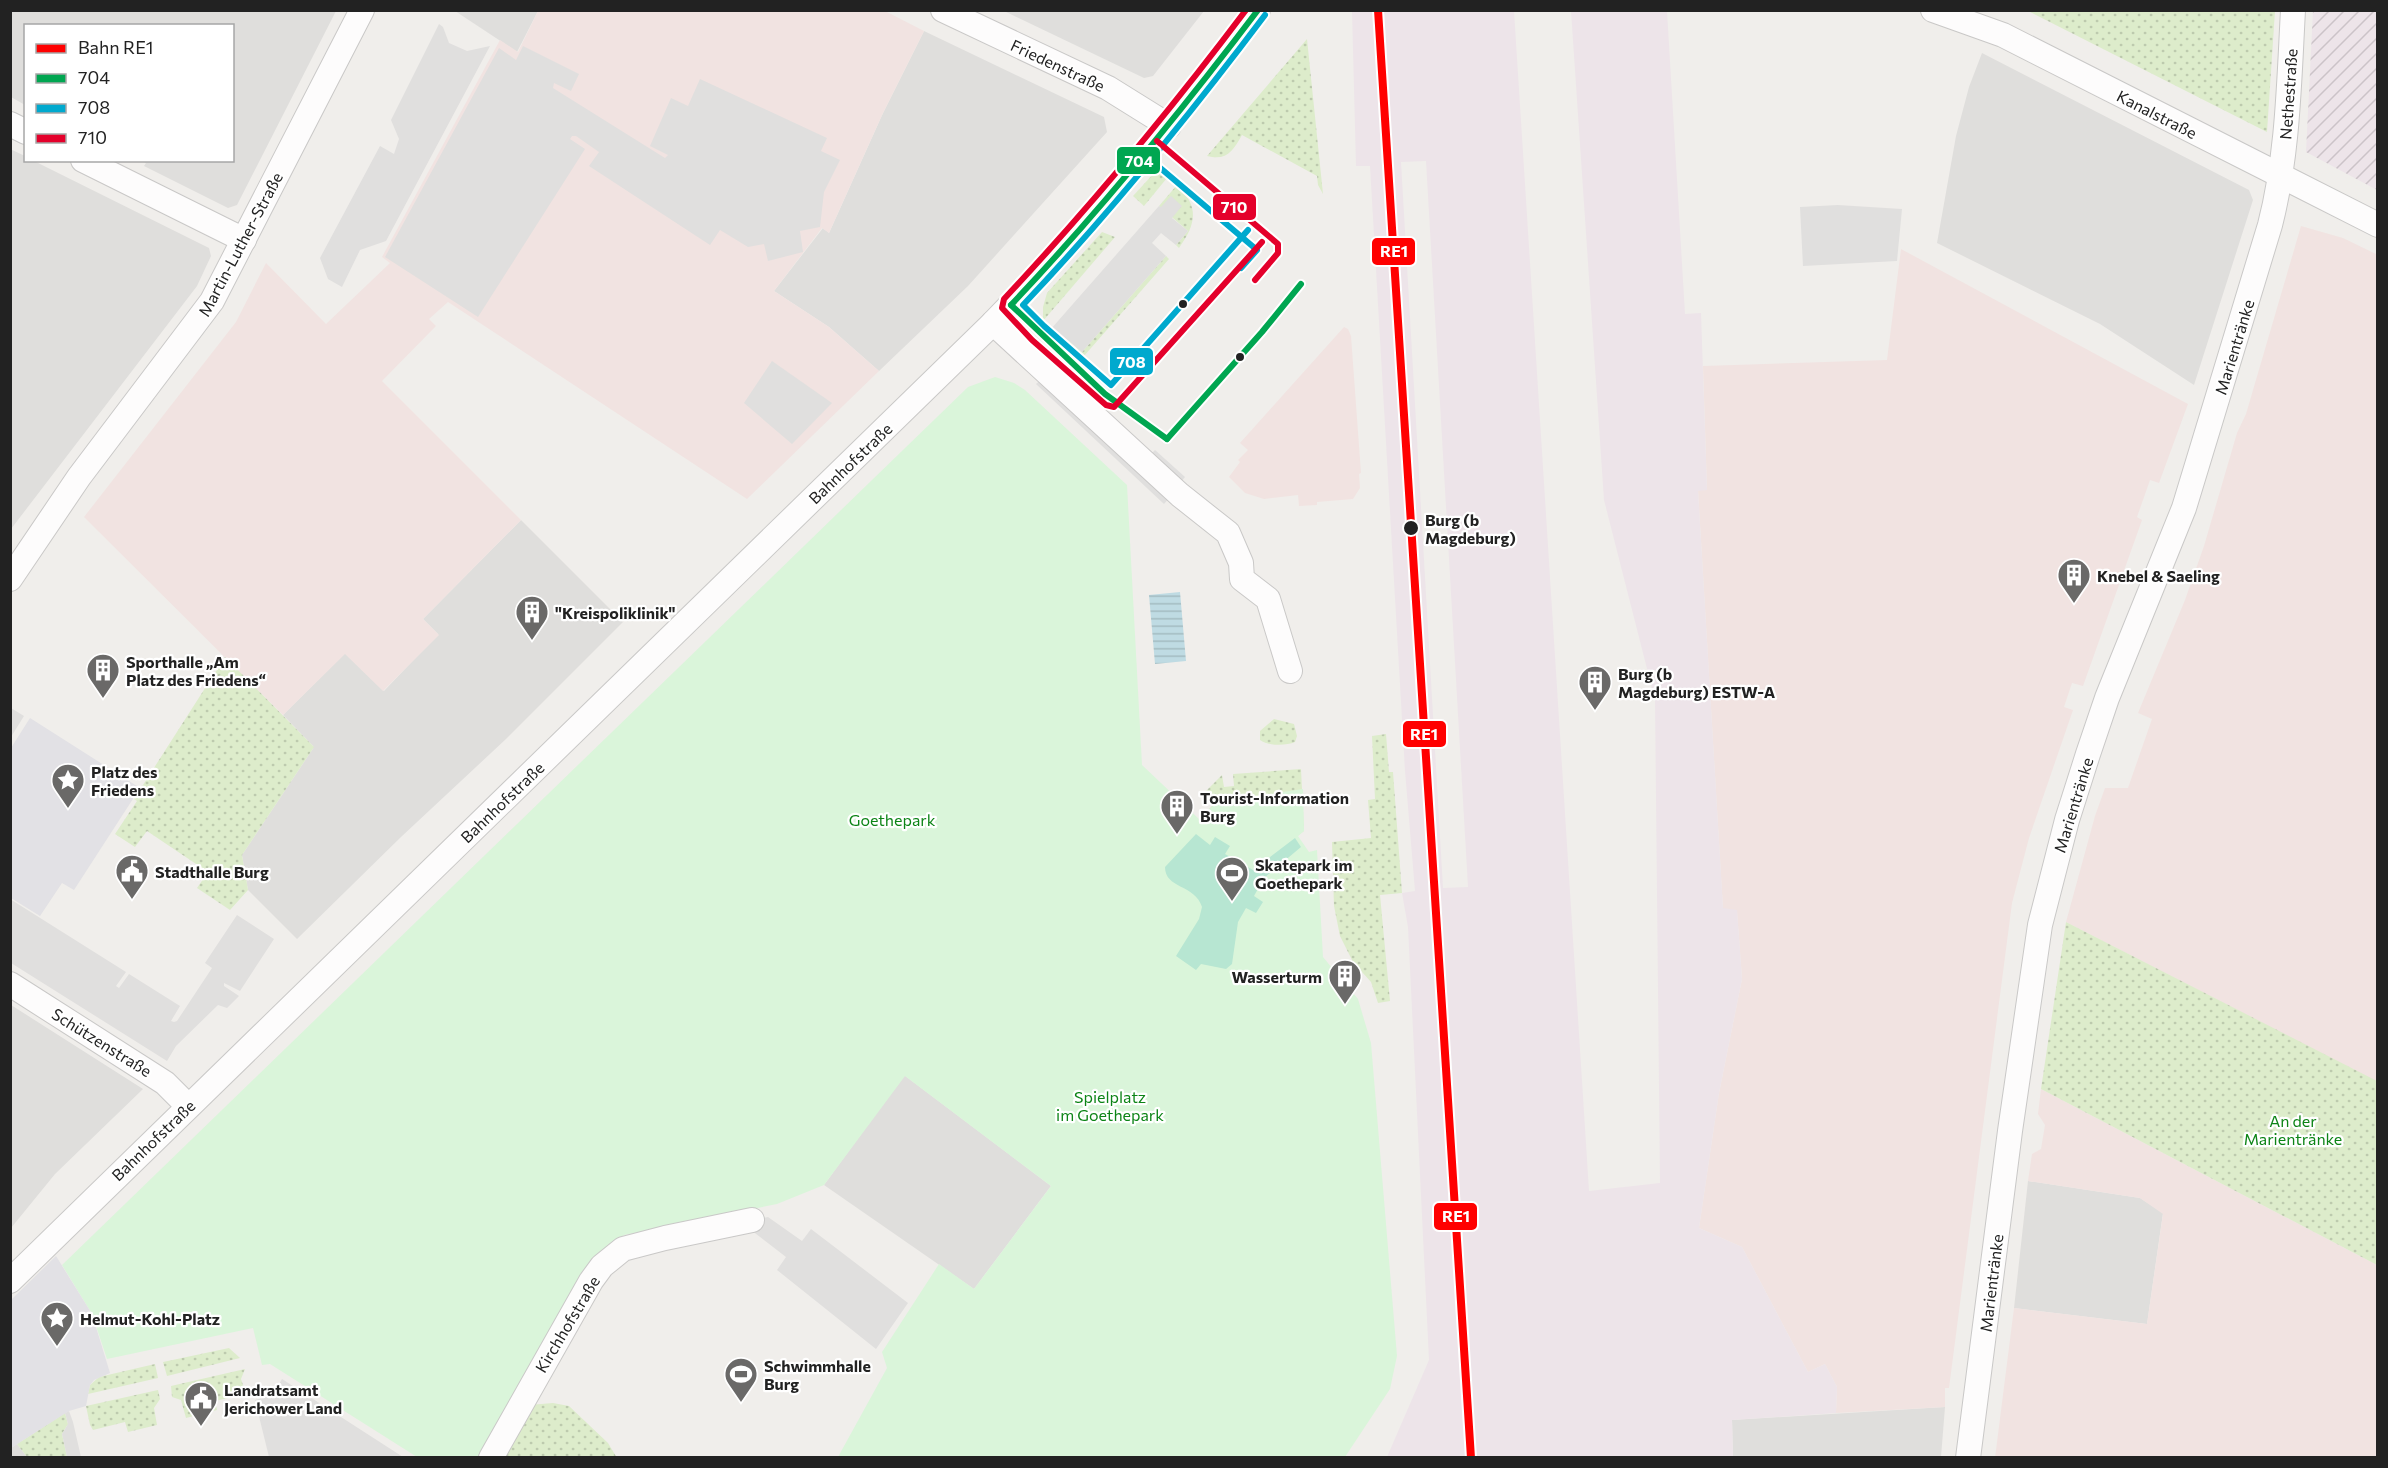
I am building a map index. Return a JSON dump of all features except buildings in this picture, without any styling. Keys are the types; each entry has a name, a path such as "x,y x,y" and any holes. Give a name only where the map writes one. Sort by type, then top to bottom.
{"street":[{"name":"Martin-Luther-Straße","path":"10,579 79,477 200,318 244,240 362,10"},
{"name":"Friedenstraße","path":"943,10 1108,88 1169,126"},
{"name":"Bahnhofstraße","path":"10,1281 993,323 1048,266 1169,126 1258,10"},
{"name":"Kanalstraße","path":"1933,10 2003,35 2378,225"},
{"name":"Nethestraße","path":"2281,177 2293,10"},
{"path":"10,124 24,131"},
{"path":"87,162 244,240"},
{"name":"Marientränke","path":"1968,1458 2010,1131 2040,925 2067,820 2088,754 2184,508 2270,225 2281,177"},
{"path":"993,323 1180,495 1228,533 1241,563 1242,579 1268,598 1290,670"},
{"name":"Schützenstraße","path":"10,984 165,1083 188,1106"},
{"name":"Kirchhofstraße","path":"491,1458 591,1281 613,1256 622,1249 752,1220"}],"shaded area":[{"path":"11,10 336,11 237,205 228,208 144,166 146,163 144,162 234,162 234,24 24,24 24,104 11,97"},
{"path":"455,11 538,11 517,52"},
{"path":"538,11 885,11 924,31 883,113 829,233 822,228 774,291 829,327 879,371 747,499 448,302 429,319 436,326 382,381 521,520 423,619 439,635 383,691 345,654 283,715 84,517 236,322 266,263 326,324 390,263 382,257 500,40 518,52"},
{"path":"1004,11 1204,11 1153,76 1144,78"},
{"path":"1352,11 1514,11 1589,1191 1660,1183 1655,700 1604,500 1571,11 1667,11 1685,314 1701,313 1707,490 1698,491 1723,908 1737,910 1742,979 1719,1093 1699,1228 1742,1247 1808,1372 1825,1364 1837,1387 1836,1413 1732,1420 1733,1457 1387,1457 1429,1360 1408,927 1402,893 1415,891 1405,771 1370,166 1356,166","holes":["1426,161 1468,887 1443,888 1401,162"]},
{"path":"2313,11 2377,11 2377,190 2306,152"},
{"path":"439,24 443,27 449,43 467,51 490,46 386,241 360,250 342,287 328,279 320,258 380,146 394,154 399,139 391,120"},
{"path":"924,31 1104,117 1107,132 968,286 879,371 829,327 774,291 823,228 829,233 883,113"},
{"path":"523,46 579,74 571,91 554,83 553,88 665,158 668,155 650,146 671,98 688,106 700,79 827,138 821,151 840,160 824,192 820,227 800,231 803,252 768,261 764,244 748,247 720,230 710,245 589,166 599,152 576,136 572,136 570,139 585,149 478,317 385,257 499,48 516,60"},
{"path":"1982,53 2249,190 2253,200 2194,385 2100,324 1937,243 1956,136 1969,87"},
{"path":"10,149 24,156 24,162 36,162 209,248 211,256 197,286 11,529"},
{"path":"1171,196 1182,206 1172,218 1188,231 1176,245 1161,233 1152,243 1166,256 1082,352 1068,340 1066,342 1051,329 1159,206 1161,207"},
{"path":"1838,205 1902,209 1897,261 1803,266 1800,207"},
{"path":"2301,226 2343,238 2378,255 2377,1082 2066,922 2105,788 2128,788 2152,719 2138,713 2185,600 2204,546 2237,433 2246,414"},
{"path":"1901,249 2188,404 2159,483 2150,480 2137,517 2142,520 2083,686 2072,683 2064,707 2073,710 2029,838 2012,903 1949,1388 1945,1388 1945,1407 1836,1413 1837,1387 1825,1364 1808,1372 1742,1247 1699,1228 1719,1093 1742,979 1737,911 1723,909 1698,490 1707,490 1703,366 1887,360"},
{"path":"1344,327 1348,329 1351,336 1361,473 1359,474 1360,488 1353,499 1299,506 1298,495 1264,499 1245,493 1229,477 1240,462 1238,460 1248,450 1240,443"},
{"path":"772,361 832,403 792,444 744,403"},
{"path":"1042,379 1169,498 1164,504 1036,384"},
{"path":"1155,450 1185,477 1180,483 1150,455"},
{"path":"521,520 623,622 506,739 297,939 248,890 242,855 314,747 283,715 345,653 384,691 438,634 423,619"},
{"path":"11,708 24,716 11,737"},
{"name":"Platz des Friedens","path":"30,718 140,788 74,890 62,883 40,916 11,898 11,748"},
{"path":"10,899 126,972 116,986 119,988 129,974 180,1006 171,1021 174,1022 177,1021 212,968 205,963 237,915 274,939 240,991 224,983 224,986 239,996 227,1008 218,1005 176,1046 167,1061 11,963"},
{"path":"11,1005 143,1089 55,1174 11,1228"},
{"path":"904,1075 1051,1186 974,1289 824,1185"},
{"path":"2041,1089 2377,1265 2377,1457 1995,1458 2014,1308 2147,1324 2163,1214 2140,1198 2028,1181 2032,1154 2041,1149 2045,1125 2038,1114"},
{"path":"2028,1181 2140,1198 2163,1213 2147,1324 2014,1308"},
{"path":"768,1217 802,1241 811,1229 908,1303 876,1349 777,1270 786,1257 747,1227 752,1220"},
{"name":"Helmut-Kohl-Platz","path":"56,1256 92,1314 110,1373 94,1380 90,1385 86,1406 69,1411 11,1448 11,1300"},
{"path":"282,1379 403,1457 269,1457 255,1400 273,1395"},
{"path":"1945,1407 1941,1457 1733,1457 1732,1420"},
{"path":"69,1411 81,1457 67,1457 62,1434 68,1424 65,1413"},
{"path":"17,1444 27,1457 11,1458 11,1448"}],"green space":[{"path":"2028,11 2275,11 2267,132"},
{"path":"1307,39 1323,194 1318,185 1317,176 1242,135 1236,146 1224,156 1207,156"},
{"path":"1155,172 1161,172 1167,178 1144,206 1133,196"},
{"path":"1177,185 1189,201 1193,216 1189,231 1179,248 1176,245 1188,231 1159,206"},
{"path":"1102,232 1115,237 1043,321 1043,307 1047,293"},
{"path":"1166,256 1169,259 1084,356 1076,356 1048,332 1051,329 1065,342 1068,340 1082,352"},
{"name":"Goethepark","path":"995,377 1014,383 1025,390 1127,485 1142,765 1199,819 1217,802 1303,789 1304,831 1298,836 1309,852 1317,850 1323,957 1358,999 1371,1043 1397,1356 1390,1389 1345,1457 838,1457 887,1368 882,1352 939,1264 974,1289 1051,1186 905,1076 824,1185 777,1204 624,1235 596,1255 581,1273 479,1457 417,1457 270,1364 262,1365 253,1328 107,1359 92,1314 62,1265 968,387"},
{"path":"225,657 314,747 242,855 248,890 230,910 197,888 208,872 147,831 135,847 115,834 137,801 134,799"},
{"path":"1274,719 1294,724 1297,736 1295,742 1277,745 1260,740 1260,731"},
{"path":"1386,734 1389,772 1393,772 1402,893 1380,895 1390,1001 1378,1003 1371,982 1353,962 1340,936 1334,906 1332,842 1371,838 1368,800 1375,799 1372,736"},
{"path":"1301,769 1304,831 1256,868 1215,837 1199,819 1216,802 1206,791 1222,775 1224,787 1234,786 1233,774"},
{"name":"Skatepark im Goethepark","path":"1196,834 1210,845 1215,837 1230,846 1225,854 1253,870 1295,838 1301,847 1264,878 1254,896 1263,902 1256,913 1246,908 1238,922 1232,964 1226,969 1201,964 1196,970 1176,956 1199,919 1202,907 1193,894 1170,879 1165,867"},
{"name":"An der Marientränke","path":"2066,922 2377,1081 2377,1265 2041,1089"},
{"path":"229,1348 240,1358 167,1376 163,1362"},
{"path":"155,1364 158,1378 88,1394 90,1385 99,1377"},
{"path":"245,1369 241,1379 246,1394 215,1401 217,1410 186,1418 181,1400 172,1397 171,1386"},
{"path":"158,1390 160,1399 154,1408 157,1425 128,1432 125,1422 93,1430 90,1425 86,1406"},
{"path":"553,1403 569,1406 608,1443 617,1458 499,1458 529,1405"},
{"path":"65,1413 68,1424 62,1434 67,1457 27,1457 17,1444"}],"water":[{"path":"1180,592 1186,661 1155,664 1149,595"}],"rail line":[{"name":"RE1","path":"1378,10 1471,1458"}],"transit line":[{"name":"710","path":"1246,10 1129,158 1004,299 1002,308 1032,340 1106,405 1114,407 1262,242"},
{"name":"704","path":"1011,305 1138,161 1258,10"},
{"name":"708","path":"1248,230 1111,385 1023,305 1148,163 1265,15"},
{"name":"710","path":"1157,141 1278,244 1278,253 1255,280"},
{"name":"708","path":"1145,155 1257,250 1241,268"},
{"name":"704","path":"1167,439 1262,332 1301,284"},
{"name":"704","path":"1011,305 1105,394 1167,439"}],"place":[{"name":"Burg (b Magdeburg)","path":"1411,528"},
{"name":"Knebel & Saeling","path":"2074,604"},
{"name":"\"Kreispoliklinik\"","path":"532,641"},
{"name":"Sporthalle „Am Platz des Friedens“","path":"103,699"},
{"name":"Burg (b Magdeburg) ESTW-A","path":"1595,711"},
{"name":"Platz des Friedens","path":"68,809"},
{"name":"Tourist-Information Burg","path":"1177,835"},
{"name":"Stadthalle Burg","path":"132,900"},
{"name":"Skatepark im Goethepark","path":"1232,902"},
{"name":"Wasserturm","path":"1345,1005"},
{"name":"Helmut-Kohl-Platz","path":"57,1347"},
{"name":"Schwimmhalle Burg","path":"741,1403"},
{"name":"Landratsamt Jerichower Land","path":"201,1427"}],"park label":[{"name":"Spielplatz im Goethepark","path":"1110,1105"}]}
